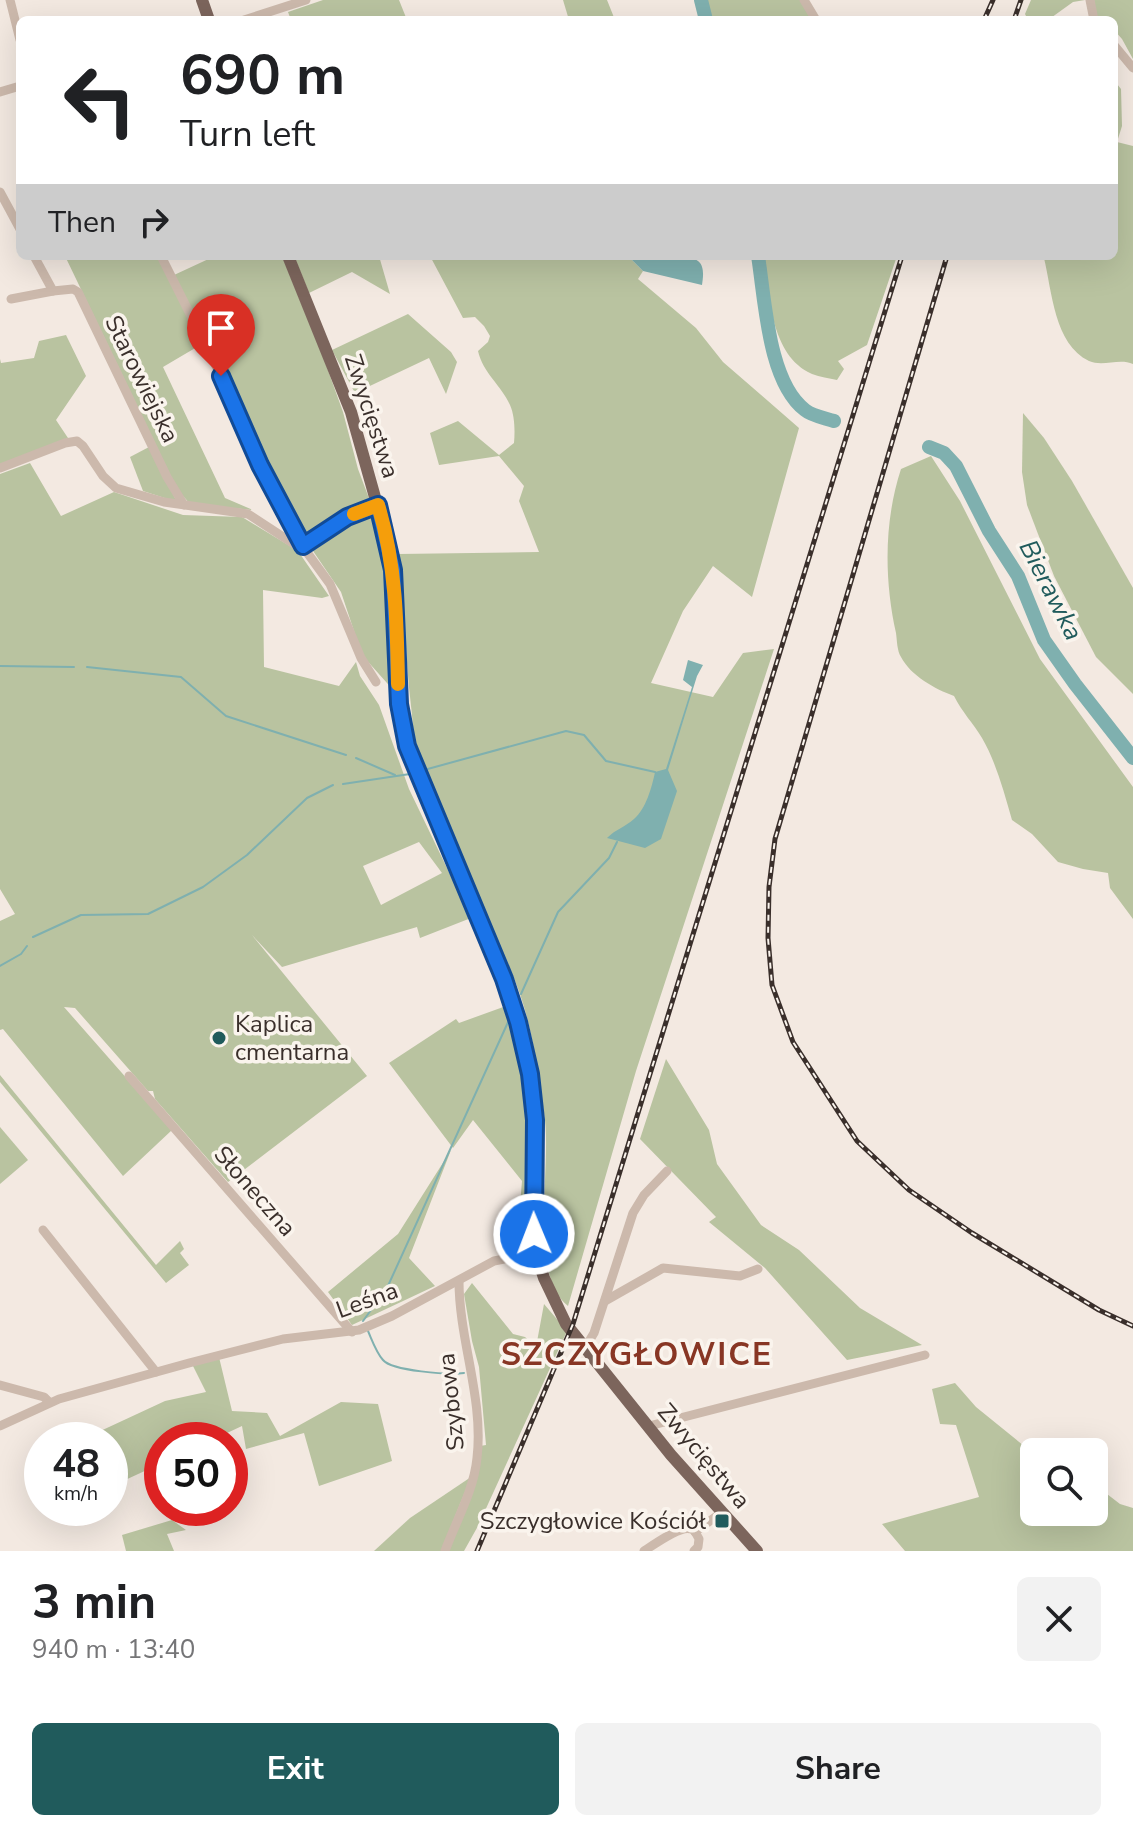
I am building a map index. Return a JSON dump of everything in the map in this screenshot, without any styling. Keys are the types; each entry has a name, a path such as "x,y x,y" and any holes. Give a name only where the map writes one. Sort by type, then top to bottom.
{"main road":[{"name":"Zwycięstwa","path":"290,260 344,392 378,505 393,570 399,704 407,746 504,979 518,1022 530,1074 535,1120 533,1212 536,1253 559,1312 585,1348 757,1551"}],"street":[{"path":"10,0 16,24"},
{"path":"256,16 306,0"},
{"path":"1118,50 1133,68"},
{"path":"0,192 16,222"},
{"path":"11,299 53,291 36,260"},
{"path":"163,260 221,376 260,465 303,546 330,584 361,658 376,682"},
{"name":"Starowiejska","path":"53,291 73,289 78,292 167,477 184,505"},
{"path":"0,468 77,441 116,488 150,499 248,514 297,546 303,546 347,517 378,505"},
{"name":"Słoneczna","path":"129,1076 352,1332"},
{"path":"585,1348 594,1333 633,1213 644,1195 667,1171"},
{"path":"43,1230 156,1372"},
{"name":"Leśna","path":"0,1426 49,1402 156,1372 283,1339 352,1332 385,1320 494,1261 536,1253"},
{"path":"605,1301 663,1268 740,1276 758,1269"},
{"name":"Szybowa","path":"445,1551 475,1471 478,1450 477,1419 459,1281"},
{"path":"649,1426 925,1355"},
{"path":"0,1385 44,1397 49,1402"},
{"path":"695,1532 722,1512"},
{"path":"644,1551 688,1528 695,1532 699,1543 694,1551"}],"green space":[{"path":"323,0 399,0 405,16 290,16 288,12"},
{"path":"563,0 607,0 613,16 568,16"},
{"path":"704,0 801,0 811,16 709,16"},
{"path":"1031,0 1085,0 1073,2 1054,16 1025,14"},
{"path":"1094,0 1133,0 1133,59 1118,34 1118,16 1096,14"},
{"path":"1118,85 1121,89 1122,126 1118,139"},
{"path":"1118,142 1133,146 1133,364 1089,361 1077,353 1061,330 1044,260 1118,260"},
{"path":"67,260 160,260 202,344 163,367 225,498 253,510 190,504 177,489"},
{"path":"206,260 284,260 343,412 370,501 340,514 304,540 285,507 174,275"},
{"path":"296,260 380,260 390,294 352,272 309,293"},
{"path":"432,260 632,260 643,271 638,279 696,328 723,362 799,428 752,597 713,566 683,611 651,683 713,697 743,653 774,649 636,1071 568,1306 556,1291 548,1269 544,1216 546,1134 535,1053 525,1008 441,815 414,736 398,554 539,552 519,501 524,486 499,456 439,465 430,433 458,421 499,455 514,443 510,405 484,366 478,351 490,336 475,317 463,318"},
{"path":"764,260 896,260 867,345 838,361 844,369 837,380 812,374 798,365 780,339"},
{"path":"408,314 451,352 457,362 446,394 429,358 355,393 332,350"},
{"path":"66,335 86,376 56,420 68,438 27,458 0,466 0,359 1,363 34,358 39,341"},
{"path":"1023,413 1044,438 1072,481 1133,588 1133,694 1096,657 1054,576 1027,505 1022,472"},
{"path":"149,447 177,502 143,491 130,457"},
{"path":"931,456 960,501 1040,659 1133,787 1133,919 1110,888 1108,873 1058,862 1032,834 1012,820 987,747 954,696 917,676 900,655 889,592 891,509 901,469"},
{"path":"30,463 61,516 114,492 183,515 242,517 298,551 329,596 322,598 263,590 264,667 339,686 356,662 360,676 379,705 409,789 471,918 420,938 417,927 282,967 252,935 367,1076 228,1182 155,1099 153,1091 148,1091 75,1008 64,1007 172,1130 123,1176 3,1029 0,1030 0,921 15,914 0,889 0,474","holes":["419,842 442,873 381,905 363,866"]},
{"path":"375,515 393,598 395,692 362,655 341,592 311,548 353,520"},
{"path":"506,1006 530,1105 529,1242 528,1248 507,1251 518,1229 522,1181 473,1120 453,1148 389,1063 456,1019 459,1023"},
{"path":"666,1059 709,1130 717,1164 761,1225 799,1250 860,1308 922,1345 847,1360 765,1268 709,1222 716,1217 640,1139"},
{"path":"0,1075 156,1265 180,1241 184,1249 180,1253 189,1265 166,1283 0,1082"},
{"path":"0,1127 28,1160 0,1184"},
{"path":"451,1150 409,1258 435,1286 352,1325 328,1292 398,1234"},
{"path":"472,1283 513,1334 525,1337 536,1347 544,1304 567,1331 478,1526 464,1551 448,1551 480,1446 486,1445 479,1367 464,1294"},
{"path":"218,1353 232,1411 267,1413 280,1436 341,1402 378,1404 392,1461 319,1486 304,1433 248,1448 248,1422 144,1422 144,1471 128,1479 128,1422 120,1422 165,1401 206,1392 190,1360"},
{"path":"955,1383 976,1407 1020,1443 1020,1526 1108,1526 1108,1495 1120,1504 1133,1508 1133,1551 905,1551 882,1524 979,1497 956,1425 940,1424 932,1389"},
{"path":"471,1477 441,1551 374,1551 410,1518"},
{"path":"152,1526 180,1526 186,1530 167,1534 174,1551 126,1551 122,1535"}],"water":[{"path":"632,260 696,260 702,266 702,285 643,271"},
{"path":"688,660 703,665 668,770 677,791 661,839 645,848 607,838 638,815 648,797 655,772 666,769 692,687 683,680"}],"waterway":[{"name":"Bierawka","path":"701,0 705,16"},
{"name":"Bierawka","path":"759,260 770,339 783,380 805,410 834,421"},
{"name":"Bierawka","path":"929,447 944,453 956,466 989,531 1018,576 1044,640 1133,758"},
{"path":"0,666 74,667"},
{"path":"87,667 181,677 226,716 346,755"},
{"path":"424,770 566,731 584,735 606,761 655,772"},
{"path":"356,758 395,775"},
{"path":"343,784 410,774"},
{"path":"33,937 81,915 148,914 203,887 247,855 307,798 333,785"},
{"path":"521,994 558,912 609,858 617,842"},
{"path":"0,966 21,954 27,946"},
{"path":"363,1321 387,1288 509,1020"},
{"path":"368,1331 378,1353 388,1364 421,1371 464,1373"}],"railway":[{"path":"986,16 993,0"},
{"path":"1015,16 1021,0"},
{"path":"477,1551 573,1324 901,260"},
{"path":"946,260 775,839 769,887 768,938 772,985 793,1042 857,1141 909,1190 972,1233 1099,1310 1133,1326"}],"slow traffic":[{"path":"354,514 378,505 386,534 395,594 398,684"}],"place":[{"name":"Kaplica cmentarna","path":"219,1038"},
{"name":"Szczygłowice Kościół","path":"722,1521"}],"district":[{"name":"SZCZYGŁOWICE","path":"637,1354"}],"route":[{"path":"221,376 260,465 303,546 347,517 378,505 393,570 399,704 407,746 420,784 504,979 530,1074 535,1120 534,1234"}]}
